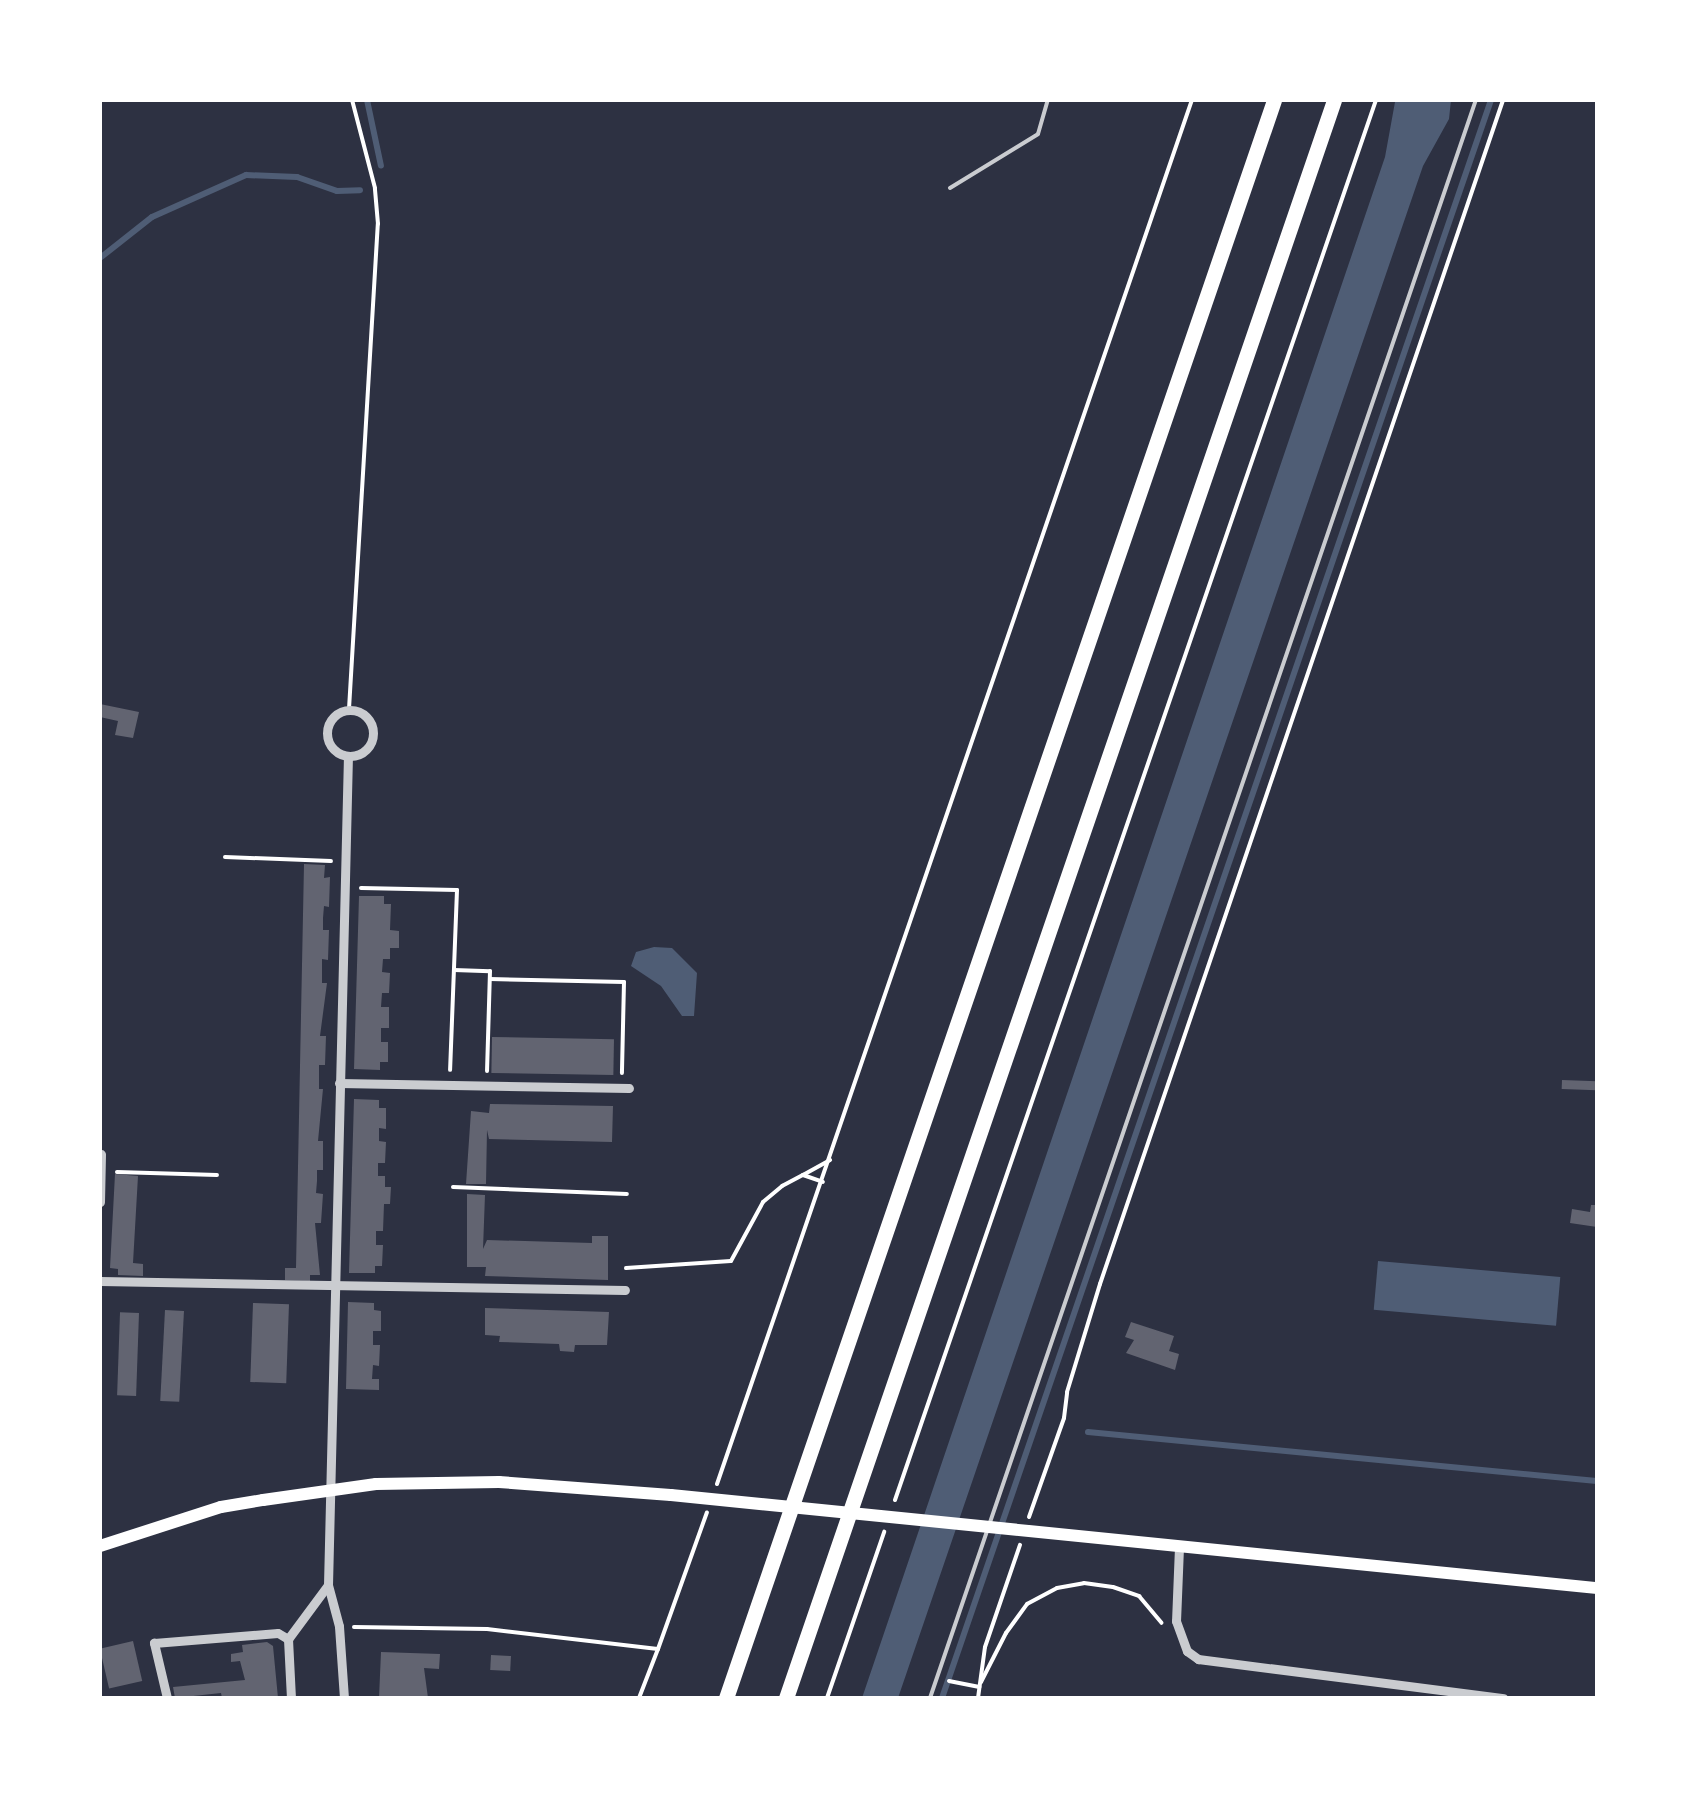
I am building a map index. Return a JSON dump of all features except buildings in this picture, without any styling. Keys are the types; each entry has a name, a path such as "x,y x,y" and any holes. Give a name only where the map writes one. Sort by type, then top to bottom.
{"highway":[{"path":"726,1698 1274,100"},
{"path":"786,1698 1334,100"}],"main road":[{"path":"100,1546 221,1508 262,1500 376,1484 499,1482 671,1494 1597,1588"}],"street":[{"path":"349,709 364,713 373,733 363,752 348,756 334,750 326,736 329,721 349,709"},
{"path":"344,1698 339,1626 328,1584 348,756"},
{"path":"340,1083 625,1088"},
{"path":"100,1202 101,1154"},
{"path":"100,1281 625,1290"},
{"path":"1179,1547 1174,1602 1180,1638 1187,1652 1208,1663 1504,1698"},
{"path":"167,1698 154,1643 283,1636 328,1584"},
{"path":"283,1636 292,1698"}],"lane":[{"path":"950,188 1038,134 1048,100"},
{"path":"930,1698 1476,100"}],"path":[{"path":"349,709 378,224 374,188 352,100"},
{"path":"716,1486 1192,100"},
{"path":"891,1510 1376,100"},
{"path":"1027,1524 1064,1418 1067,1392 1105,1270 1503,100"},
{"path":"226,858 346,862"},
{"path":"345,888 456,890 449,1084"},
{"path":"453,970 490,971 487,1086"},
{"path":"490,978 624,982 625,1088"},
{"path":"626,1268 731,1260 763,1202 830,1159"},
{"path":"100,1172 217,1175"},
{"path":"804,1175 823,1182"},
{"path":"454,1187 627,1194"},
{"path":"639,1698 710,1504"},
{"path":"826,1698 885,1529"},
{"path":"978,1698 985,1648 1021,1542"},
{"path":"979,1687 1006,1633 1027,1604 1070,1585 1113,1586 1139,1596 1158,1616 1176,1649 1187,1652"},
{"path":"339,1626 487,1629 658,1648"},
{"path":"936,1679 979,1687"}],"water":[{"path":"1451,100 1449,119 1423,166 898,1698 862,1698 1385,157 1395,102"},
{"path":"672,948 697,973 694,1016 682,1016 661,986 631,966 636,952"},
{"path":"1378,1261 1560,1277 1556,1326 1374,1310"}],"waterway":[{"path":"367,100 381,166"},
{"path":"942,1698 1491,100"},
{"path":"100,258 152,217 246,175 297,177 337,191 360,190"},
{"path":"1088,1432 1597,1481"}]}
